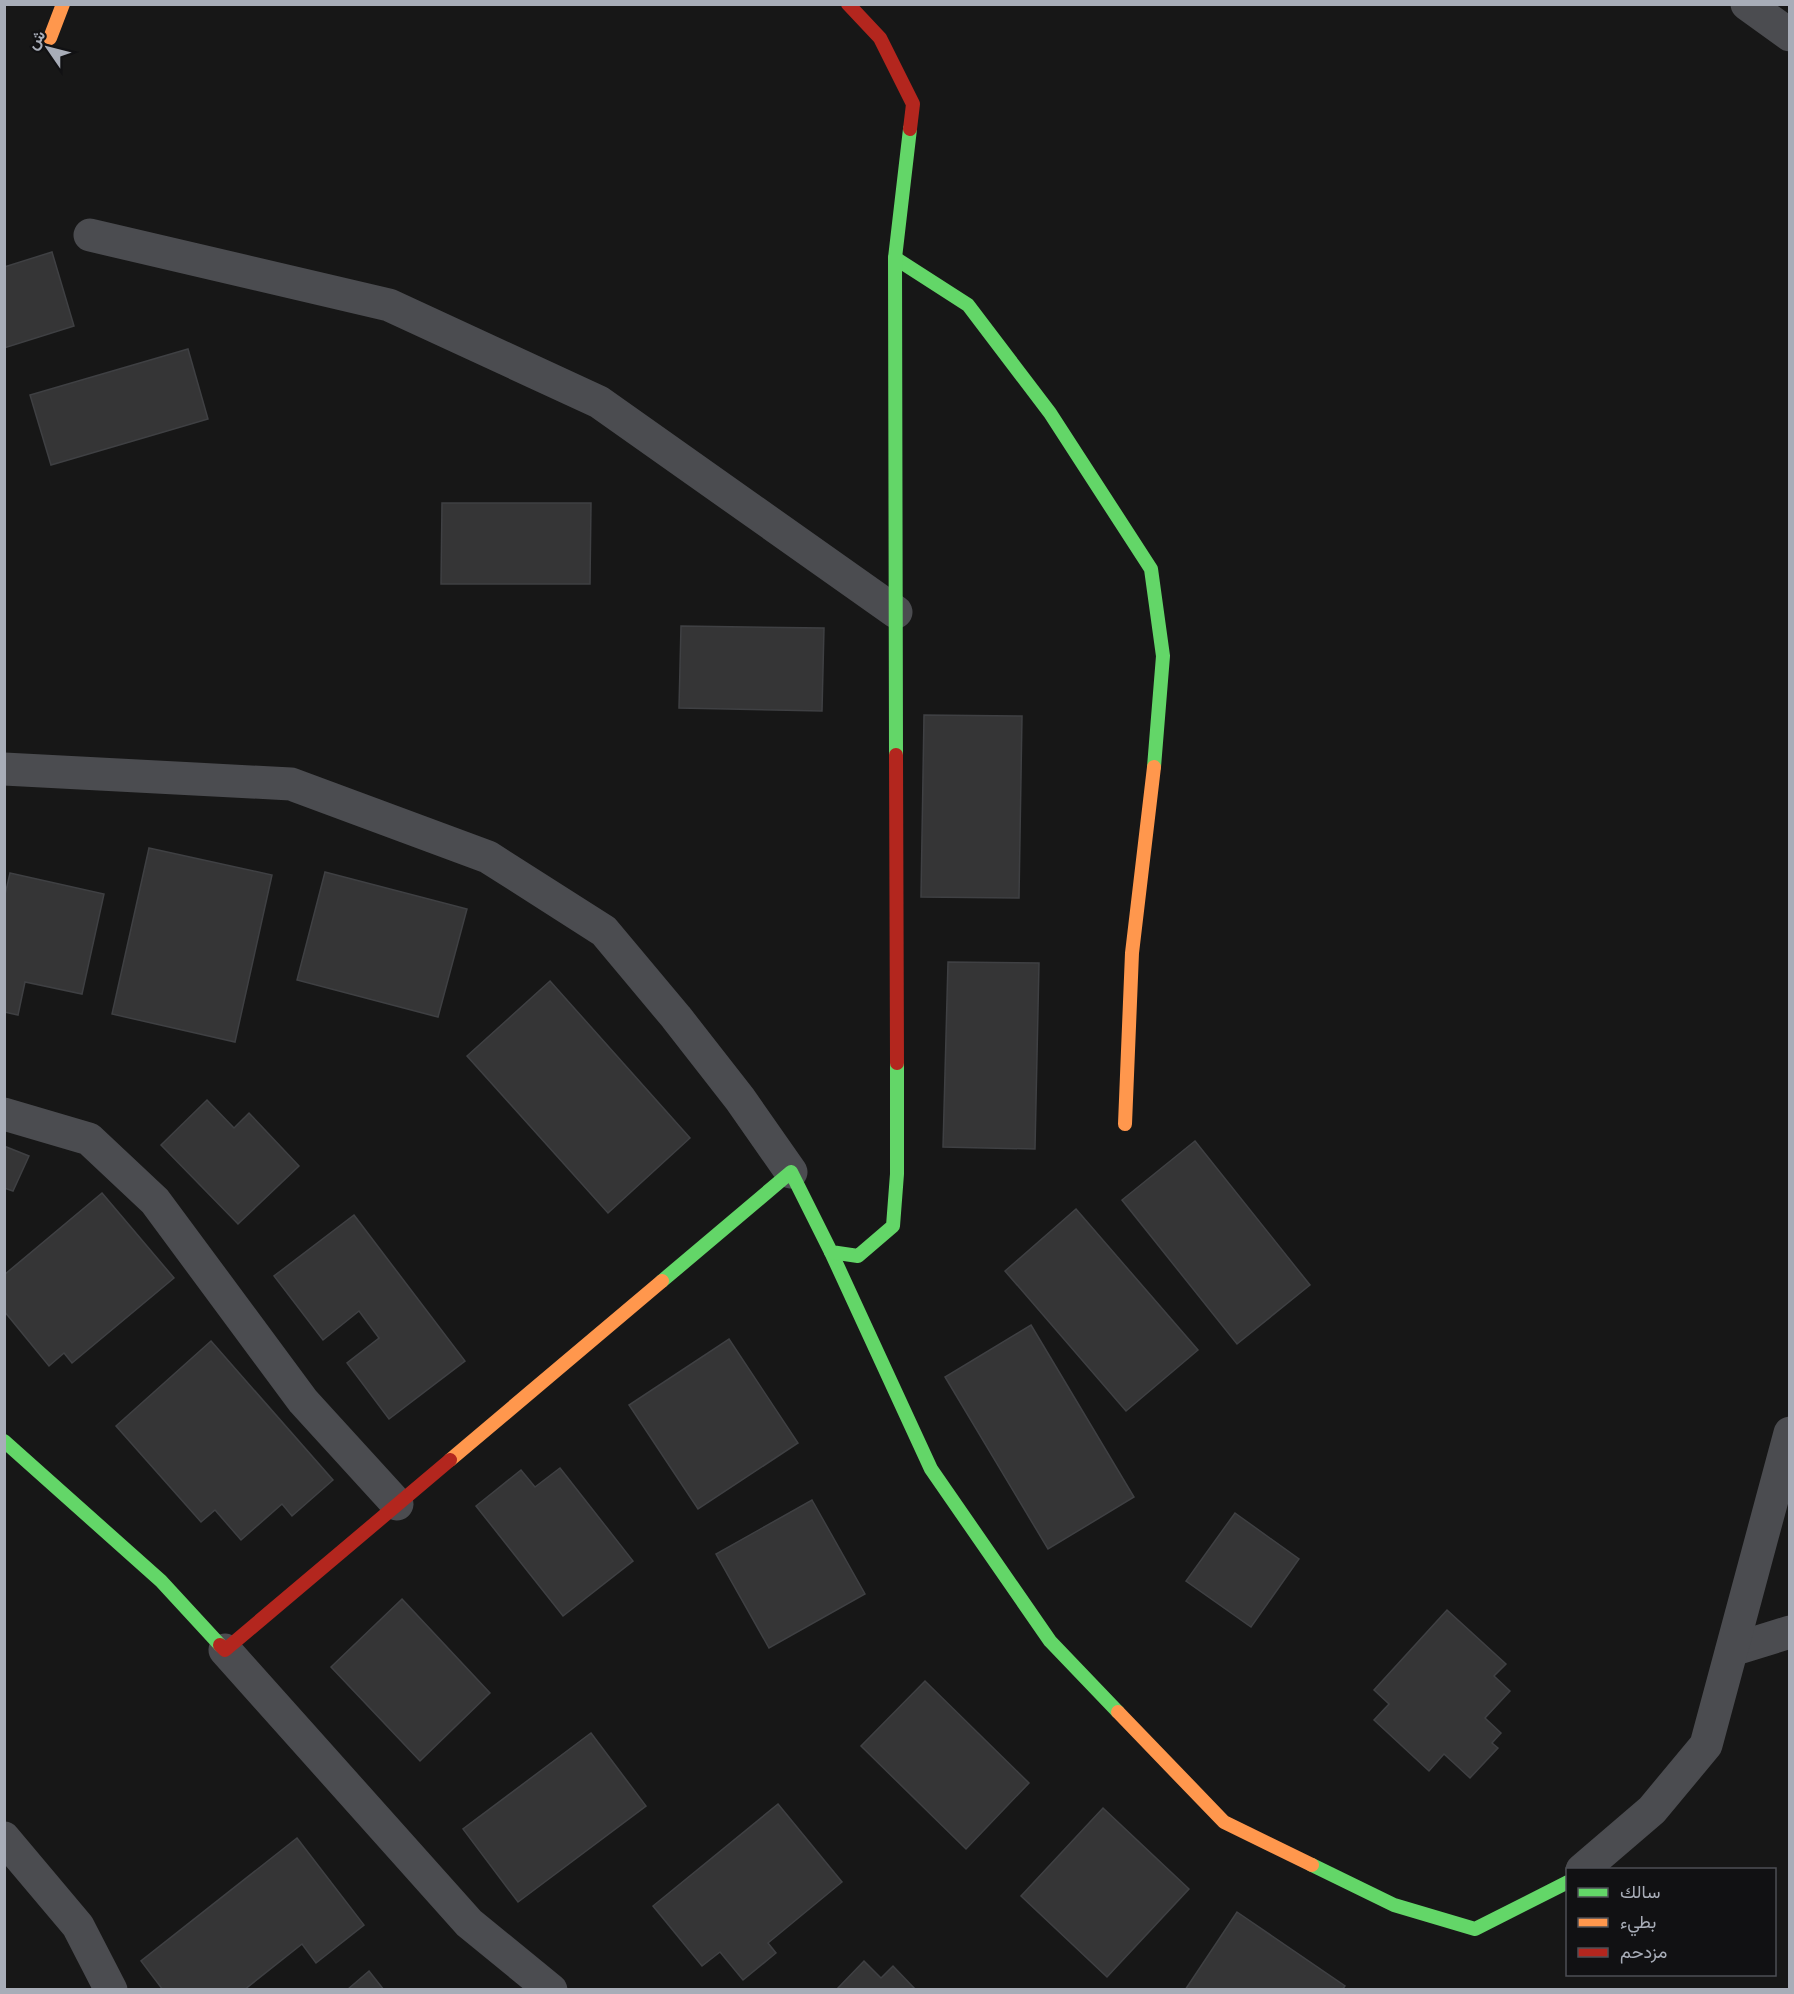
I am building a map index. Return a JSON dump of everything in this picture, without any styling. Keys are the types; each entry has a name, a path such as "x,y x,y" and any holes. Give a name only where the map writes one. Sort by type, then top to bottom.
{"street":[{"path":"50,38 63,4"},
{"path":"831,1252 858,1256 893,1226 897,1174 895,258 913,104 880,38 848,4"},
{"path":"1747,4 1790,35"},
{"path":"90,235 389,305 589,397 896,612"},
{"path":"895,258 968,305 1050,412 1151,568 1163,656 1155,761 1132,953 1125,1124"},
{"path":"4,768 291,784 488,857 604,931 726,1080 791,1172 831,1252 931,1469 1050,1641 1224,1822 1394,1905 1475,1929 1566,1883"},
{"path":"4,1114 89,1139 154,1201 303,1401 397,1504"},
{"path":"225,1650 791,1172"},
{"path":"1583,1868 1652,1810 1706,1745 1790,1433"},
{"path":"4,1441 161,1581 469,1923 551,1989"},
{"path":"1732,1650 1790,1632"},
{"path":"4,1838 78,1926 111,1989"}],"building":[{"path":"52,252 74,326 4,348 4,267"},
{"path":"188,349 208,419 51,465 30,395"},
{"path":"442,503 591,503 590,584 441,584"},
{"path":"681,626 824,628 822,711 679,708"},
{"path":"924,715 1022,716 1019,898 921,897"},
{"path":"149,848 272,875 235,1042 112,1014"},
{"path":"325,872 467,909 438,1017 297,980"},
{"path":"10,873 104,894 82,994 25,982 18,1015 4,1012 4,899"},
{"path":"948,962 1039,963 1035,1149 943,1147"},
{"path":"550,981 690,1138 608,1213 467,1056"},
{"path":"207,1100 234,1128 249,1113 299,1166 238,1224 161,1145"},
{"path":"1195,1141 1310,1285 1237,1344 1122,1200"},
{"path":"4,1146 29,1156 13,1191 4,1188"},
{"path":"102,1193 174,1278 72,1363 64,1353 49,1366 4,1311 4,1275"},
{"path":"1076,1209 1198,1350 1126,1411 1005,1271"},
{"path":"354,1215 465,1361 389,1419 347,1363 379,1338 359,1311 323,1340 274,1276"},
{"path":"1031,1325 1134,1497 1048,1549 945,1377"},
{"path":"729,1339 798,1443 698,1509 629,1405"},
{"path":"211,1341 333,1480 292,1516 282,1504 241,1540 215,1510 201,1522 116,1426"},
{"path":"560,1468 633,1561 563,1616 476,1506 521,1470 535,1487"},
{"path":"812,1500 865,1594 769,1648 716,1554"},
{"path":"1235,1513 1299,1559 1251,1627 1186,1581"},
{"path":"402,1599 490,1693 420,1761 331,1667"},
{"path":"1447,1610 1506,1664 1494,1676 1510,1691 1485,1718 1501,1733 1492,1743 1498,1748 1470,1778 1444,1754 1429,1771 1374,1720 1389,1704 1374,1690"},
{"path":"925,1681 1029,1783 966,1849 861,1746"},
{"path":"591,1733 646,1806 518,1902 463,1829"},
{"path":"778,1804 842,1882 768,1943 776,1953 743,1980 720,1952 702,1966 653,1906"},
{"path":"1103,1808 1189,1889 1107,1977 1021,1896"},
{"path":"297,1838 364,1925 316,1963 302,1944 244,1990 163,1990 141,1961"},
{"path":"1237,1912 1345,1986 1342,1990 1185,1990"},
{"path":"864,1961 881,1978 893,1966 916,1990 836,1990"},
{"path":"369,1971 384,1990 347,1990"}],"traffic: fast":[{"path":"896,755 895,258 910,129"},
{"path":"895,258 968,305 1050,413 1151,569 1163,656 1154,767"},
{"path":"662,1281 791,1172 831,1252 858,1256 893,1226 897,1174 897,1063"},
{"path":"831,1252 931,1469 1050,1641 1118,1712"},
{"path":"4,1441 161,1581 220,1645"},
{"path":"1312,1865 1394,1905 1475,1929 1566,1883"}],"traffic: slow":[{"path":"50,38 63,4"},
{"path":"1125,1124 1132,953 1154,767"},
{"path":"450,1460 662,1281"},
{"path":"1118,1712 1224,1822 1312,1865"}],"traffic: jam":[{"path":"848,4 880,38 913,104 910,129"},
{"path":"896,755 897,1063"},
{"path":"220,1645 225,1650 450,1460"}]}
